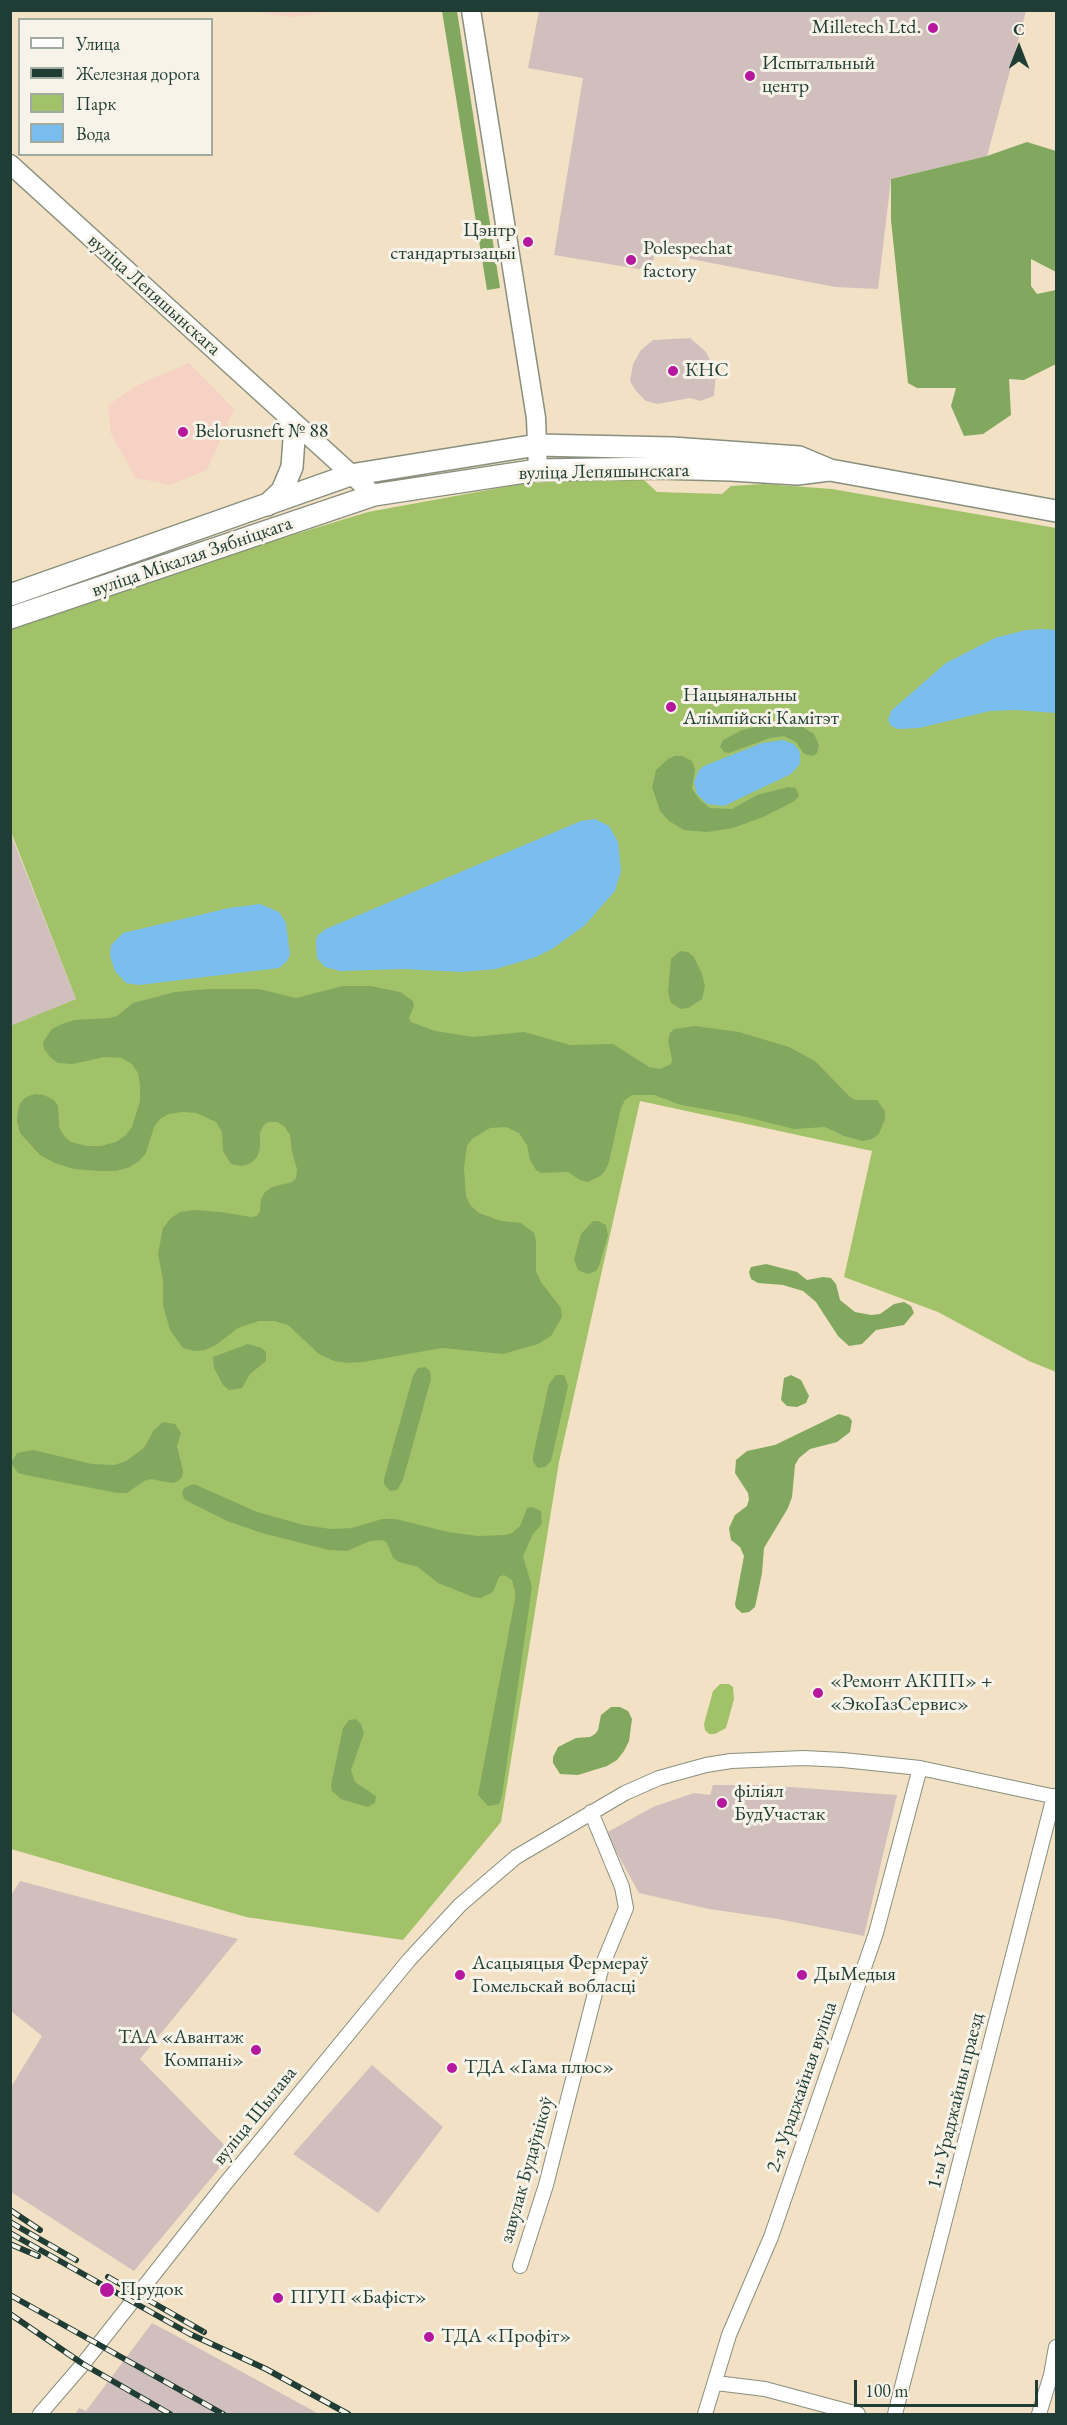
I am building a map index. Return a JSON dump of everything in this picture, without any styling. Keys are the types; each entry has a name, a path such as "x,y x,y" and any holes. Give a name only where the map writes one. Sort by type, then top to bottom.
{"main road":[{"path":"471,10 536,418 538,470"},
{"name":"вуліца Лепяшынскага","path":"10,164 350,476 374,495 538,470 668,468 797,474 830,470"},
{"path":"266,505 282,491 292,467 294,438 288,419"},
{"name":"вуліца Лепяшынскага","path":"350,476 537,445 672,448 799,457 830,470 1056,511"},
{"name":"вуліца Мікалая Зябніцкага","path":"10,594 350,476"},
{"name":"вуліца Мікалая Зябніцкага","path":"10,618 374,495"}],"street":[{"name":"вуліца Шылава","path":"40,2415 225,2184 409,1960 460,1905 516,1857 625,1793 659,1778 706,1765 731,1761 804,1758 920,1768 1055,1797"},
{"name":"2-я Ураджайная вуліца","path":"705,2415 729,2335 771,2237 876,1933 920,1768"},
{"name":"1-ы Ураджайны праезд","path":"895,2415 1055,1797"},
{"name":"завулак Будаўнікоў","path":"520,2266 546,2185 602,1966 626,1908 621,1887 591,1812"},
{"path":"1039,2415 1052,2375 1056,2347"},
{"path":"716,2383 765,2389 858,2415"}],"shaded area":[{"path":"248,11 341,11 290,17"},
{"path":"539,11 1026,11 987,156 891,179 878,289 835,287 655,252 651,271 554,255 583,78 528,68"},
{"path":"690,338 706,352 716,372 714,396 700,401 690,398 657,404 646,401 630,381 633,364 641,350 653,340"},
{"path":"189,363 234,409 207,470 170,485 136,478 111,434 108,405 138,385"},
{"path":"10,832 76,999 11,1026 10,1026"},
{"path":"713,1785 764,1785 897,1795 864,1936 778,1919 709,1909 639,1893 606,1833 653,1807 694,1793 710,1795"},
{"path":"20,1881 238,1939 140,2059 232,2153 134,2271 11,2192 11,2087 42,2036 11,2011 11,1895"},
{"path":"372,2065 443,2127 378,2213 293,2154"},
{"path":"152,2323 319,2414 75,2414 79,2408 86,2411"}],"green space":[{"path":"442,11 457,11 500,288 487,290"},
{"path":"1027,142 1056,151 1056,272 1031,259 1031,286 1037,294 1056,290 1056,364 1024,380 1009,379 1011,415 983,434 964,436 951,406 956,388 917,388 908,383 891,220 891,179 987,156"},
{"path":"602,477 644,480 657,492 722,494 731,486 765,484 832,489 1056,528 1056,1372 1029,1361 938,1312 844,1277 872,1151 640,1101 559,1462 501,1822 403,1940 246,1917 11,1849 10,1026 76,999 11,832 11,628 240,551 368,512 521,484"},
{"path":"791,723 814,734 819,745 817,753 813,756 804,754 796,742 784,736 770,738 729,753 724,752 720,747 723,740 742,730 768,724"},
{"path":"675,756 682,756 692,761 695,770 692,789 710,808 732,809 757,795 788,787 796,788 799,796 793,802 763,817 733,828 707,832 684,830 669,821 660,811 652,787 656,770"},
{"path":"680,951 688,952 694,957 705,986 702,999 688,1008 681,1009 671,1003 668,992 671,959"},
{"path":"343,986 371,986 400,992 413,1001 414,1006 409,1018 411,1022 435,1031 473,1037 524,1032 570,1045 613,1044 649,1067 660,1069 671,1064 668,1041 674,1029 695,1026 739,1032 789,1047 815,1061 850,1097 856,1100 877,1100 885,1111 885,1119 879,1134 872,1139 862,1141 825,1127 794,1129 738,1115 681,1105 654,1095 632,1095 625,1100 621,1108 605,1171 588,1182 568,1172 541,1173 536,1170 530,1160 527,1145 519,1133 506,1127 490,1128 472,1139 467,1146 464,1168 466,1196 471,1206 479,1213 501,1221 521,1223 534,1233 536,1271 541,1282 561,1308 562,1317 551,1336 538,1344 503,1354 442,1348 348,1363 334,1361 319,1354 288,1325 275,1321 259,1321 238,1328 216,1345 205,1350 194,1351 183,1348 170,1330 163,1305 163,1280 158,1254 163,1228 180,1212 194,1210 257,1216 265,1192 272,1187 292,1182 296,1178 297,1169 290,1135 284,1126 277,1122 268,1122 260,1133 260,1148 257,1157 251,1163 242,1166 231,1164 223,1151 222,1132 216,1122 196,1113 182,1112 169,1114 160,1119 154,1127 146,1153 130,1167 116,1171 99,1171 74,1169 55,1163 40,1155 20,1133 17,1121 18,1110 26,1097 35,1094 54,1100 58,1106 59,1127 71,1142 86,1146 101,1146 116,1142 132,1127 140,1101 140,1085 138,1073 132,1064 122,1058 104,1057 73,1064 58,1063 44,1049 43,1042 52,1029 62,1024 75,1020 117,1016 133,1003 175,992 208,989 259,989 296,998"},
{"path":"593,1221 606,1225 608,1235 599,1266 596,1271 588,1274 578,1270 574,1259 581,1234"},
{"path":"766,1264 797,1272 807,1280 831,1278 836,1284 840,1300 855,1312 880,1314 894,1304 904,1302 911,1306 914,1313 904,1325 876,1330 862,1344 849,1346 838,1336 816,1302 803,1291 783,1285 758,1283 751,1279 749,1272 751,1267"},
{"path":"248,1344 262,1348 266,1352 266,1361 250,1374 242,1388 229,1390 223,1385 214,1368 213,1357"},
{"path":"425,1367 430,1371 431,1379 403,1480 397,1490 390,1491 384,1484 384,1479 413,1376 418,1368"},
{"path":"556,1375 564,1375 568,1386 551,1461 545,1467 538,1468 533,1462 533,1456 549,1384"},
{"path":"791,1375 801,1380 809,1396 806,1403 797,1407 787,1406 781,1400 784,1378"},
{"path":"839,1414 849,1417 852,1421 850,1432 837,1442 810,1449 799,1458 795,1465 792,1497 788,1508 764,1548 755,1607 749,1612 742,1613 735,1604 744,1556 740,1547 731,1540 729,1528 735,1515 747,1506 749,1499 748,1493 735,1473 736,1460 747,1451 775,1445"},
{"path":"163,1422 175,1424 181,1433 177,1446 183,1471 182,1477 177,1482 151,1479 127,1493 117,1493 18,1473 11,1463 17,1453 33,1450 92,1464 115,1465 126,1461 144,1448 154,1430"},
{"path":"194,1484 257,1512 304,1525 331,1529 352,1528 382,1519 396,1519 448,1532 478,1536 505,1535 512,1533 520,1526 527,1508 532,1507 541,1511 542,1524 533,1534 523,1556 532,1587 499,1804 488,1806 478,1795 515,1599 512,1580 504,1575 499,1577 493,1592 481,1598 473,1597 438,1583 418,1567 399,1562 393,1558 387,1543 383,1540 370,1541 347,1551 329,1550 262,1533 227,1521 185,1500 182,1494 184,1488"},
{"path":"720,1684 729,1684 733,1687 734,1699 726,1728 715,1734 709,1734 704,1724 713,1691"},
{"path":"611,1707 620,1707 628,1711 632,1719 629,1741 624,1751 617,1760 607,1766 578,1775 560,1774 553,1763 558,1747 576,1738 590,1737 595,1734 601,1715"},
{"path":"356,1719 361,1724 364,1733 351,1770 355,1782 376,1796 375,1803 368,1807 341,1799 332,1791 331,1785 343,1728 349,1720"}],"water":[{"path":"1026,630 1056,630 1056,713 990,711 919,728 898,729 891,726 888,720 891,711 946,663 995,638"},
{"path":"783,740 794,744 800,752 800,764 791,774 724,806 707,804 697,794 694,782 699,770 704,766 762,743"},
{"path":"595,819 609,826 618,842 621,871 615,891 584,926 552,949 536,957 496,969 462,972 403,969 340,971 325,967 317,958 316,940 318,935 326,929 581,821"},
{"path":"260,904 279,912 286,923 290,955 279,968 139,985 126,983 115,971 110,956 111,945 123,933 229,908"}],"railway":[{"path":"10,2210 40,2230"},
{"path":"10,2222 76,2260"},
{"path":"10,2233 190,2334 266,2369 348,2414"},
{"path":"10,2244 38,2256"},
{"path":"108,2277 204,2332"},
{"path":"10,2295 223,2414"},
{"path":"10,2314 83,2364 170,2414"}],"place":[{"name":"Milletech Ltd.","path":"933,28"},
{"name":"Испытальный центр","path":"750,76"},
{"name":"Цэнтр стандартызацыі","path":"528,242"},
{"name":"Polespechat factory","path":"631,260"},
{"name":"КНС","path":"673,371"},
{"name":"Belorusneft № 88","path":"183,432"},
{"name":"Нацыянальны Алімпійскі Камітэт","path":"671,707"},
{"name":"«Ремонт АКПП» + «ЭкоГазСервис»","path":"818,1693"},
{"name":"філіял БудУчастак","path":"722,1803"},
{"name":"Асацыяцыя Фермераў Гомельскай вобласці","path":"460,1975"},
{"name":"ДыМедыя","path":"802,1975"},
{"name":"ТАА «Авантаж Компані»","path":"256,2050"},
{"name":"ТДА «Гама плюс»","path":"452,2068"},
{"name":"Прудок","path":"107,2290"},
{"name":"ПГУП «Бафіст»","path":"278,2298"},
{"name":"ТДА «Профіт»","path":"429,2337"}]}
